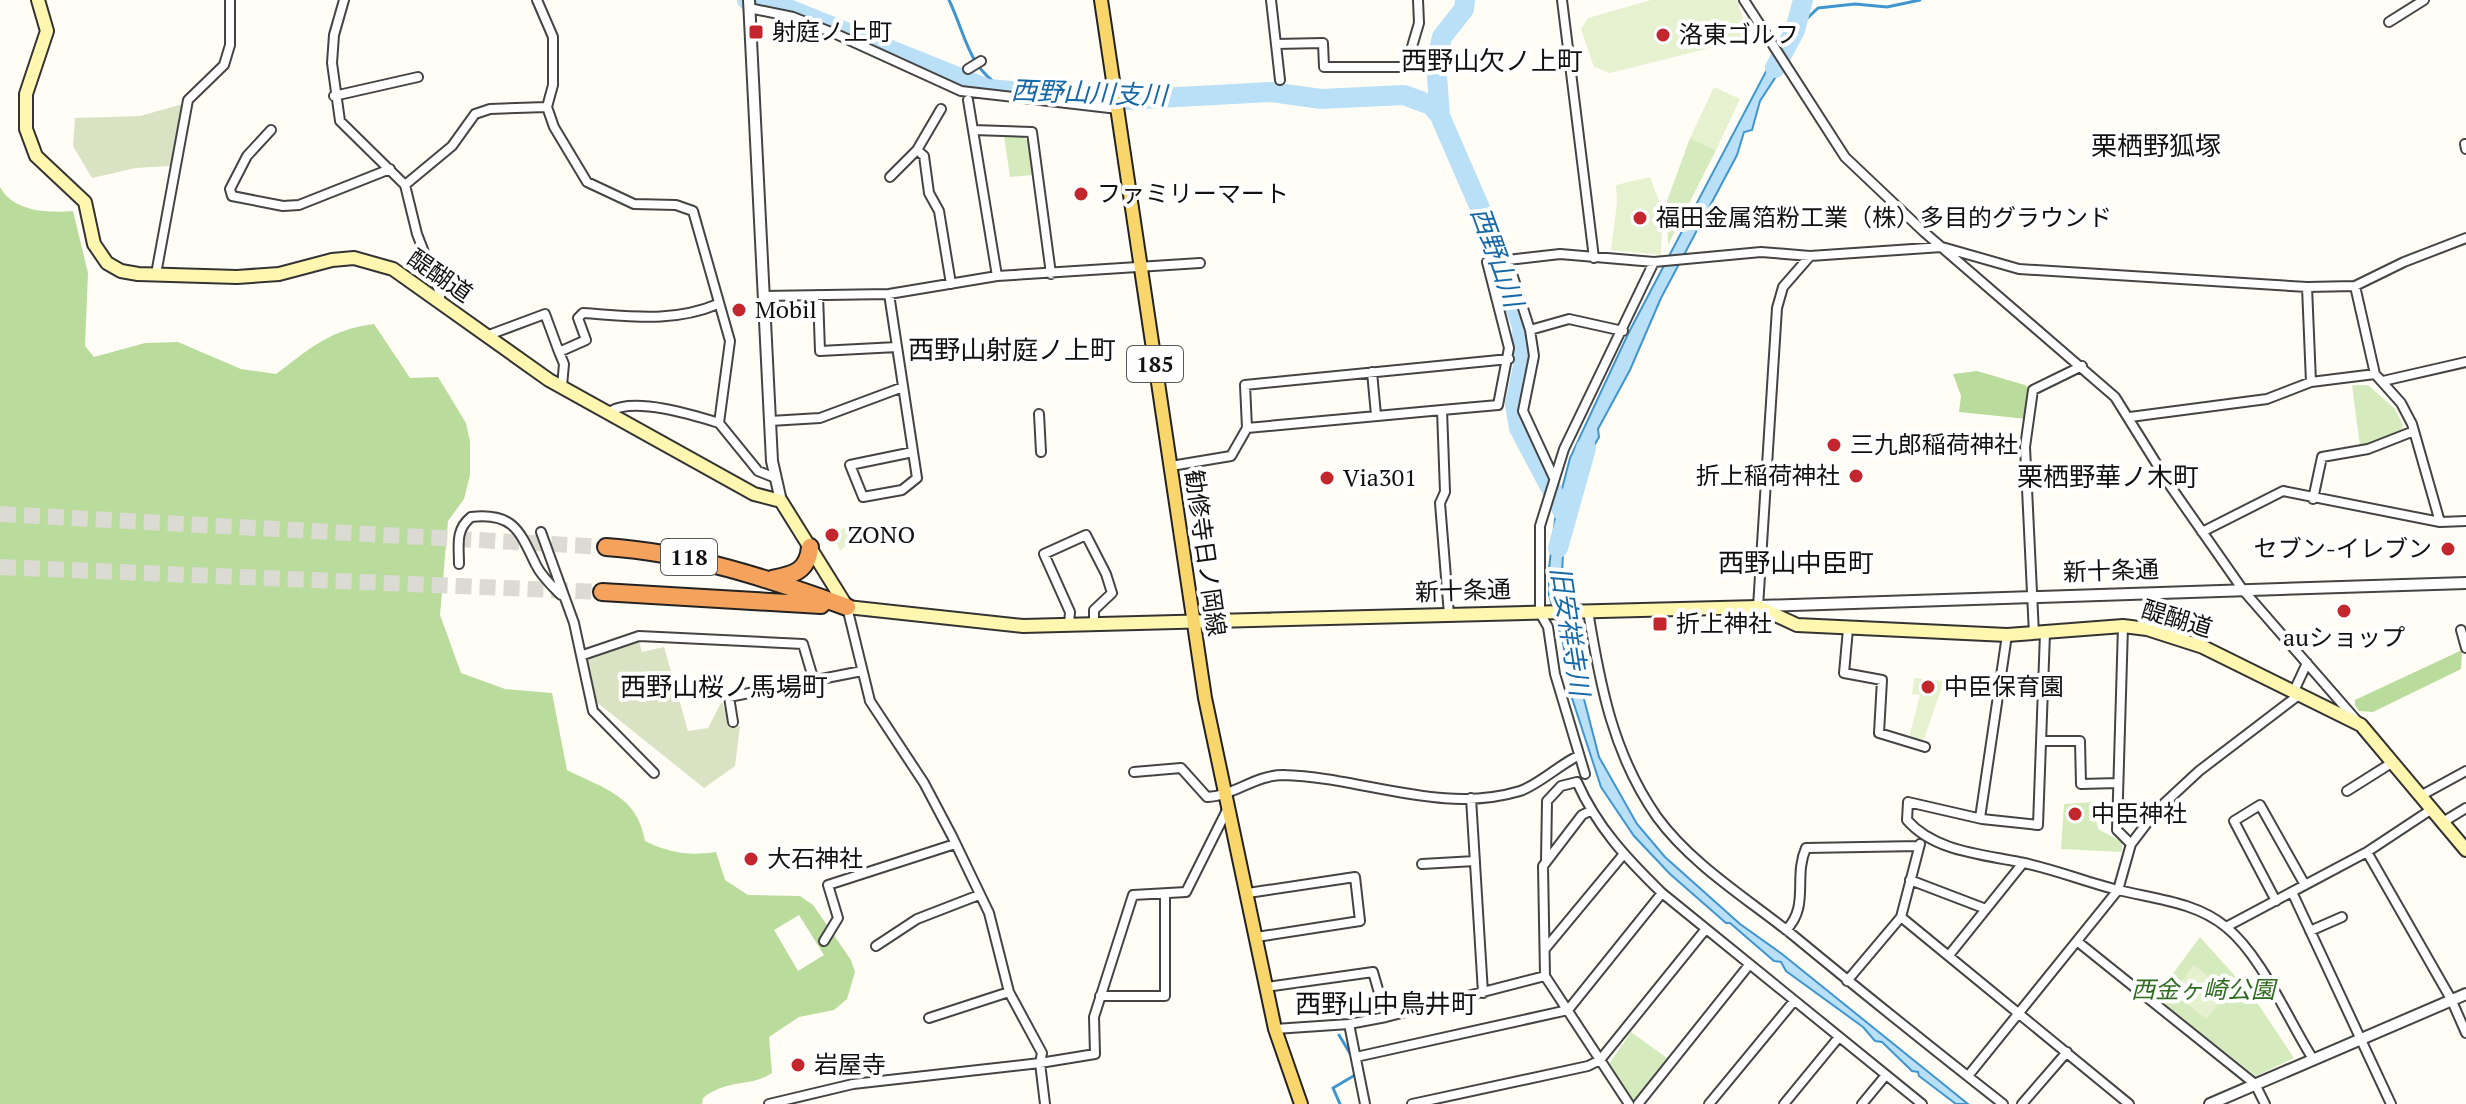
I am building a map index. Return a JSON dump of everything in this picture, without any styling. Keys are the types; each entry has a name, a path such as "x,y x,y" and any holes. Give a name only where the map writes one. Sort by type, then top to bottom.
{"highway":[{"name":"118","path":"606,547 682,556 770,580 847,607"},
{"path":"770,580 800,571 808,561 810,547"},
{"name":"118","path":"602,592 847,607"}],"main road":[{"name":"醍醐道","path":"38,0 47,31 24,108 26,129 36,156 85,202 94,244 107,263 121,271 156,274 271,275 332,260 354,258 393,269 562,386 754,494 781,501"},
{"name":"勧修寺日ノ岡線","path":"1101,0 1194,623 1224,796 1248,893 1275,1029 1301,1104"},
{"path":"781,501 847,607"},
{"name":"新十条通","path":"847,607 1023,626 1758,607"},
{"name":"醍醐道","path":"1758,607 1790,623 1848,629 2007,635 2123,626 2147,629 2203,647 2361,725 2466,850"}],"street":[{"path":"156,274 188,100 224,65 230,45 230,0"},
{"path":"344,0 334,35 334,96 340,121 405,185 417,234 440,293 440,301"},
{"path":"537,0 553,37 553,85 547,107 578,169 598,190 634,204 676,205 693,211 730,341 719,423"},
{"path":"1271,0 1280,80"},
{"path":"1276,44 1323,43 1324,67 1406,67 1419,23 1418,0"},
{"path":"1562,0 1594,258"},
{"path":"1744,0 1845,157 2029,325 2106,387 2130,417 2202,532 2243,590 2361,725"},
{"path":"2403,0 2409,10"},
{"path":"2389,22 2424,0"},
{"path":"781,501 773,477 749,4 821,28 961,91 1117,102"},
{"path":"968,69 981,61"},
{"path":"334,96 418,77"},
{"path":"968,100 997,276"},
{"path":"405,185 452,146 475,114 490,109 547,107"},
{"path":"890,177 917,150 941,109"},
{"path":"271,130 247,156 230,189 232,196 283,206 299,205 390,169"},
{"path":"973,130 1032,132 1051,274"},
{"path":"917,150 924,156 929,193 939,211 951,284"},
{"path":"1247,428 1498,405 1509,359 1507,332 1488,262 1560,254 1654,262 1761,252 1810,256 1942,247 2019,269 2307,287 2355,286 2466,238"},
{"path":"1758,607 1777,308 1783,287 1810,256"},
{"path":"1506,261 1530,330 1534,356 1523,411 1554,478"},
{"path":"1585,774 1555,674 1543,613 1540,526 1564,449 1654,262"},
{"path":"763,296 889,294 997,276 1200,263"},
{"path":"2355,286 2375,374 2401,403 2414,431 2440,522"},
{"path":"2307,287 2311,382"},
{"path":"889,294 917,478 902,490 863,497 850,465 913,452"},
{"path":"818,295 820,351 897,347"},
{"path":"559,352 586,340 578,318 583,313 670,319 718,304"},
{"path":"486,336 545,314 564,364 562,386"},
{"path":"1530,330 1569,319 1623,331"},
{"path":"1171,466 1231,456 1247,428 1245,385 1509,359"},
{"path":"2383,381 2466,362"},
{"path":"2082,366 2033,390 2025,447 2033,598 2040,634 2042,741 2038,825 1980,818 1908,802 1907,820 1925,837 1970,853 2023,863 2118,890 2178,902 2226,927 2259,968 2313,1059"},
{"path":"1372,372 1376,415"},
{"path":"2130,417 2267,399 2311,382 2375,374"},
{"path":"770,421 820,418 903,387"},
{"path":"611,411 618,407 654,408 719,423 758,471 773,477"},
{"path":"1442,410 1445,492 1440,503 1449,615"},
{"path":"1039,414 1041,452"},
{"path":"2313,499 2322,457 2368,449 2414,431"},
{"path":"2202,532 2283,491 2440,522 2466,521"},
{"path":"459,564 459,533 471,517 494,518 510,523 523,535 536,567 565,598"},
{"path":"541,532 583,655 593,711 654,773"},
{"path":"1069,625 1070,612 1044,554 1086,535 1112,593 1094,610 1094,625"},
{"name":"新十条通","path":"1758,607 2466,583"},
{"path":"847,607 870,701 924,783 989,913 1009,992 1042,1053 1040,1063 1045,1104"},
{"path":"1582,612 1603,701 1614,733 1625,762 1658,818 1695,856 2003,1104"},
{"path":"2123,626 2117,830 2131,844"},
{"path":"1848,629 1844,673 1882,680 1879,733 1925,747"},
{"path":"2461,630 2465,644"},
{"path":"1980,818 2007,635"},
{"path":"583,655 639,636 803,644 814,681"},
{"path":"1968,1076 2118,890 2131,844 2178,789 2297,692 2307,663"},
{"path":"733,722 729,697 862,671"},
{"path":"2042,741 2080,741 2081,784 2118,783"},
{"path":"1134,772 1181,768 1207,797 1224,796 1257,780 1281,775 1420,796 1471,798 1522,791 1555,767 1578,756"},
{"path":"2347,791 2393,762"},
{"path":"2422,795 2466,771"},
{"path":"1629,1104 1545,976 1544,810 1553,793 1567,783 1577,782 1590,811 1623,855 1662,893 1922,1104"},
{"path":"1471,798 1483,993"},
{"path":"2276,901 2234,821 2260,805 2305,885"},
{"path":"2443,822 2466,808"},
{"path":"2226,927 2367,852 2432,809"},
{"path":"769,1104 853,1084 1095,1054 1094,1017 1133,895 1186,892 1227,810"},
{"path":"1546,860 1582,815 1590,811"},
{"path":"1847,981 1901,917 1919,846 1925,837"},
{"path":"824,941 838,918 828,885 955,844"},
{"path":"1786,930 1801,911 1800,861 1806,848 1919,846"},
{"path":"2367,852 2451,999 2466,1033"},
{"path":"1545,949 1623,855"},
{"path":"1422,864 1475,861"},
{"path":"1950,954 2023,863"},
{"path":"1248,893 1355,877 1360,921 1257,937"},
{"path":"1910,880 1986,909"},
{"path":"2292,892 2391,1104"},
{"path":"1356,1057 1568,1010 1662,893"},
{"path":"876,946 917,919 979,895"},
{"path":"1100,996 1165,996 1165,895"},
{"path":"1901,917 1950,954 2129,1104"},
{"path":"2310,931 2342,917"},
{"path":"1412,1104 1588,1066 1600,1060 1705,930"},
{"path":"2078,942 2255,1084 2265,1104"},
{"path":"1638,1104 1749,965"},
{"path":"1266,987 1373,972 1386,1017"},
{"path":"1275,1029 1349,1024 1386,1017 1545,976"},
{"path":"929,1018 1009,992"},
{"path":"2210,1104 2466,994"},
{"path":"1709,1104 1794,1001"},
{"path":"1349,1024 1365,1104"},
{"path":"1784,1104 1839,1037"},
{"path":"2022,1104 2067,1052"},
{"path":"1862,1104 1886,1075"}],"green space":[{"name":"洛東ゴルフ","path":"1651,0 1737,0 1744,21 1742,40 1610,73 1594,67 1581,29 1588,18"},
{"path":"1714,87 1740,99 1716,150 1690,138"},
{"path":"183,104 171,166 136,168 92,178 73,146 75,118 140,116"},
{"path":"1004,136 1023,136 1029,143 1032,175 1010,177"},
{"path":"1690,138 1716,150 1668,245 1667,201"},
{"name":"福田金属箔粉工業（株）多目的グラウンド","path":"1650,177 1663,212 1661,255 1611,250 1616,185"},
{"path":"0,187 13,202 22,206 42,211 73,211 88,273 85,346 94,357 145,343 178,342 241,369 276,374 332,336 374,324 410,378 438,377 466,423 470,442 470,475 464,499 448,521 440,615 461,673 505,689 552,693 567,770 627,803 635,813 645,841 680,852 716,852 725,880 748,895 800,896 813,905 851,960 855,972 847,999 834,1010 799,1017 769,1037 772,1073 712,1092 703,1098 702,1104 0,1104","holes":["799,915 824,955 798,971 774,930"]},
{"path":"1977,371 2025,385 2031,390 2027,419 1959,412 1961,396 1953,374"},
{"path":"2352,385 2368,385 2395,409 2403,425 2399,434 2360,447"},
{"path":"846,527 852,541 840,551 833,534"},
{"path":"639,641 642,652 664,647 688,731 708,728 722,701 729,725 740,726 735,766 704,788 594,700 587,659"},
{"path":"2462,650 2461,669 2373,712 2359,711 2355,705 2355,700"},
{"path":"1914,678 1944,681 1924,739 1909,738 1920,695 1912,694"},
{"path":"2093,802 2098,829 2122,842 2122,852 2061,849 2064,804"},
{"name":"西金ヶ崎公園","path":"2200,937 2252,995 2294,1058 2256,1076 2158,1000 2158,994"},
{"path":"2194,965 2228,992 2206,1019 2173,992"},
{"path":"1631,1032 1667,1058 1637,1098 1631,1099 1609,1064"}],"water":[{"path":"1782,41 1792,52 1760,101 1752,130 1744,132 1737,155 1661,298 1630,370 1598,429 1599,437 1591,451 1584,452 1565,505 1562,576 1574,644 1571,649 1599,757 1637,824 1665,857 1740,924 1782,954 1968,1104 1956,1104 1919,1076 1918,1072 1912,1071 1882,1042 1875,1041 1863,1027 1786,971 1781,962 1774,961 1730,923 1726,923 1670,874 1634,836 1601,787 1571,695 1563,643 1549,595 1556,512 1570,458 1628,334"}],"waterway":[{"name":"西野山川支川","path":"747,0 791,10 988,89 1123,100 1270,92 1321,99 1404,95 1431,105 1440,116"},
{"path":"949,0 975,61 992,81 1005,90"},
{"name":"西野山川","path":"1465,0 1464,9 1442,37 1436,63 1440,116 1489,229 1522,327 1523,366 1515,404 1519,428 1566,517"},
{"name":"旧安祥寺川","path":"1775,68 1795,30 1803,0"},
{"path":"1795,30 1818,8 1855,4 1887,7 1920,0"},
{"name":"旧安祥寺川","path":"1558,548 1586,448"},
{"path":"1339,1035 1351,1055"},
{"path":"1340,1104 1333,1088 1355,1075 1355,1071"}],"tunnel":[{"path":"0,514 606,547"},
{"path":"0,567 602,592"}],"place":[{"name":"射庭ノ上町","path":"756,32"},
{"name":"洛東ゴルフ","path":"1663,35"},
{"name":"ファミリーマート","path":"1081,194"},
{"name":"福田金属箔粉工業（株）多目的グラウンド","path":"1640,218"},
{"name":"Mobil","path":"739,310"},
{"name":"三九郎稲荷神社","path":"1834,445"},
{"name":"折上稲荷神社","path":"1856,476"},
{"name":"Via301","path":"1327,478"},
{"name":"ZONO","path":"832,535"},
{"name":"セブン-イレブン","path":"2448,549"},
{"name":"auショップ","path":"2344,611"},
{"name":"折上神社","path":"1660,624"},
{"name":"中臣保育園","path":"1928,687"},
{"name":"中臣神社","path":"2075,814"},
{"name":"大石神社","path":"751,859"},
{"name":"岩屋寺","path":"798,1065"}],"district":[{"name":"西野山欠ノ上町","path":"1492,61"},
{"name":"栗栖野狐塚","path":"2156,146"},
{"name":"西野山射庭ノ上町","path":"1012,350"},
{"name":"栗栖野華ノ木町","path":"2108,477"},
{"name":"西野山中臣町","path":"1796,563"},
{"name":"西野山桜ノ馬場町","path":"724,687"},
{"name":"西野山中鳥井町","path":"1386,1004"}]}
